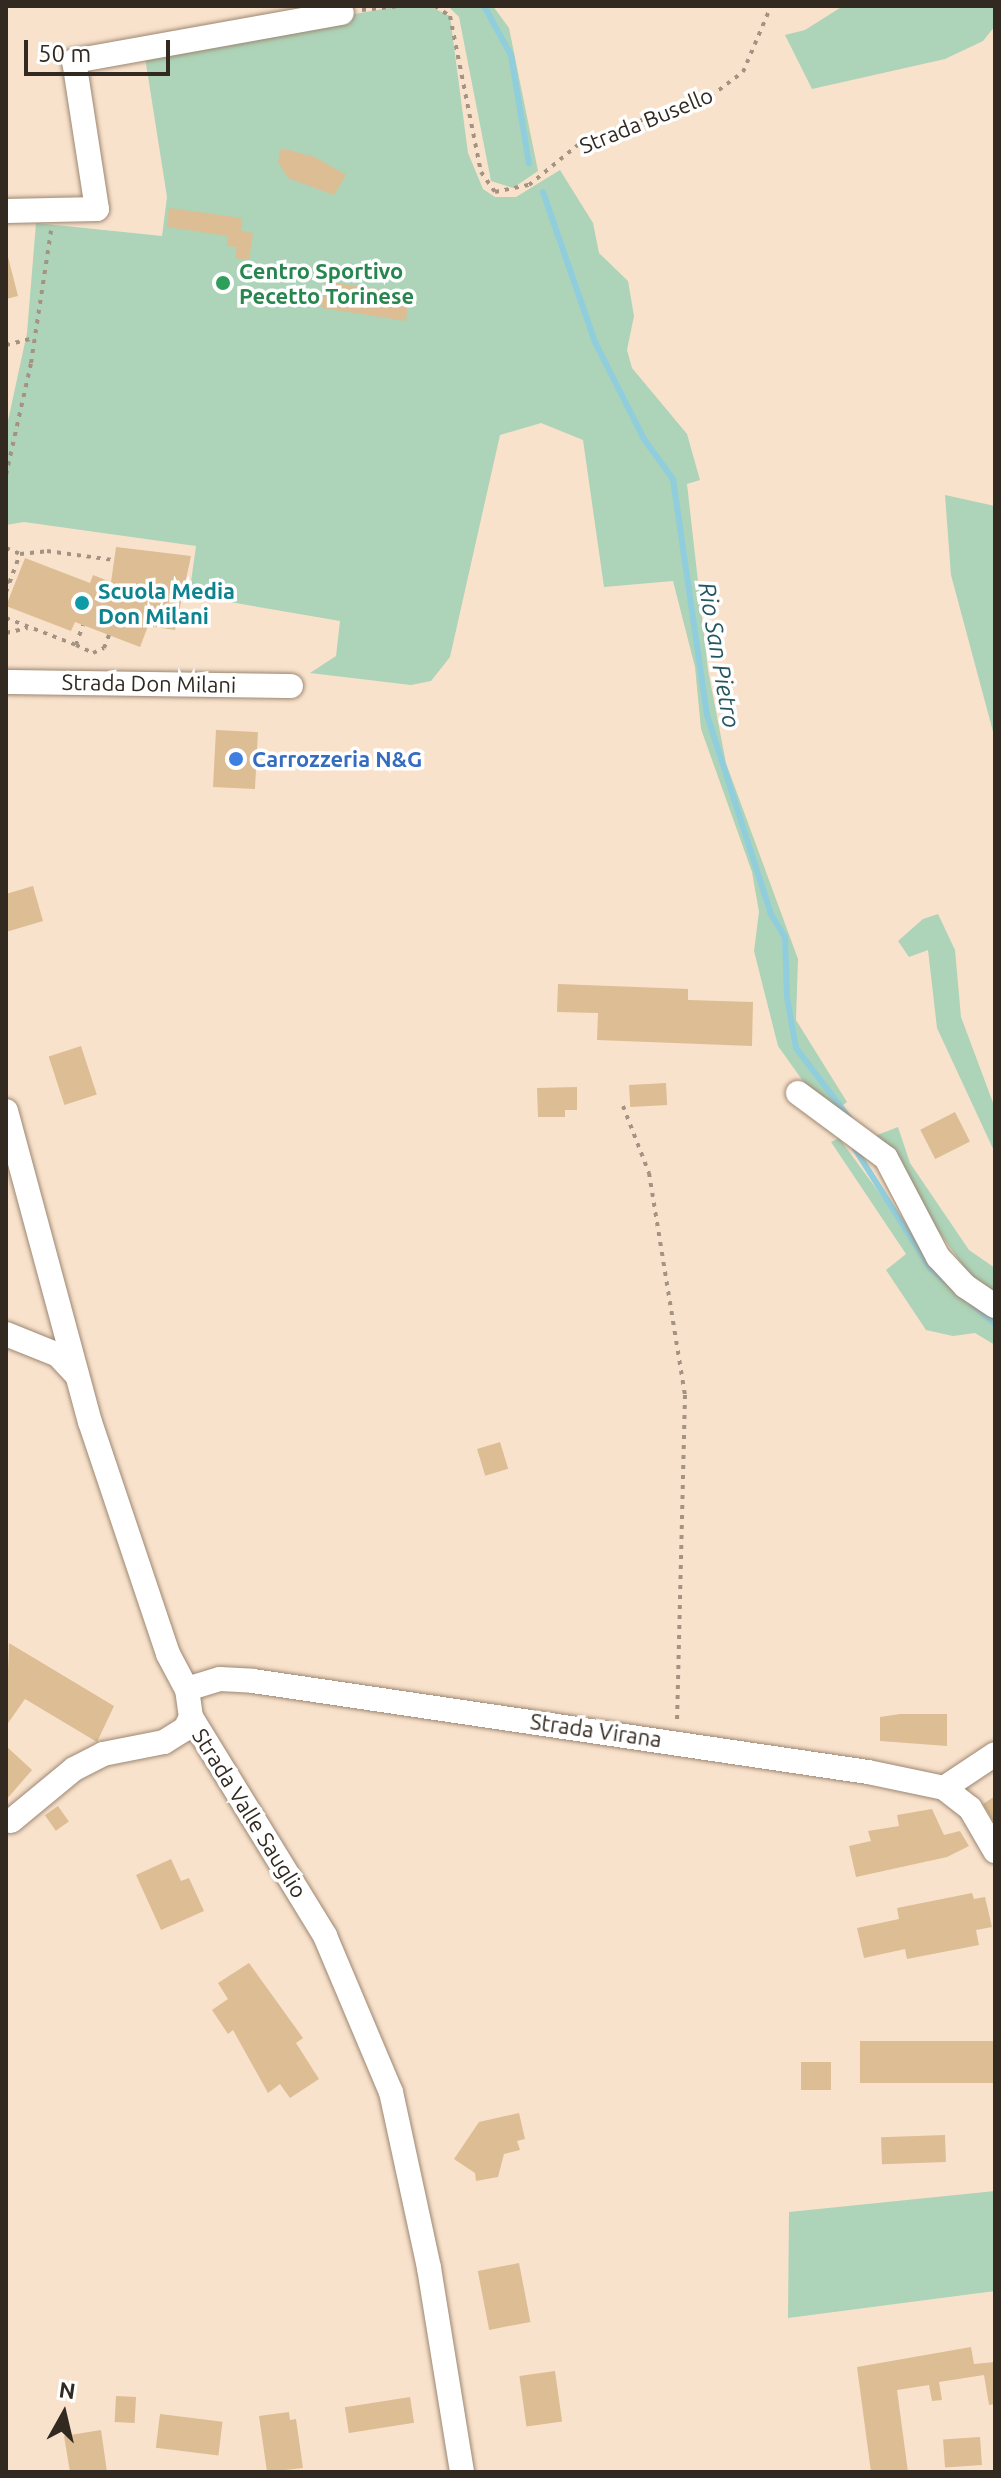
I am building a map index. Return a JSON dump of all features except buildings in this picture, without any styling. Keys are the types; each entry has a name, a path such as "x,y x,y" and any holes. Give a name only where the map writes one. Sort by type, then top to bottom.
{"street":[{"path":"6,211 97,209 74,61 342,13"},
{"name":"Strada Don Milani","path":"6,682 291,686"},
{"path":"798,1093 886,1158 938,1257 965,1286 995,1306"},
{"name":"Strada Valle Sauglio","path":"6,1111 77,1375 168,1654 187,1689 191,1717 325,1936 391,2092 429,2268 462,2472"},
{"path":"6,1334 58,1355 77,1375"},
{"name":"Strada Virana","path":"187,1689 220,1679 253,1681 674,1741 944,1788"},
{"path":"11,1821 74,1769 103,1754 164,1742 185,1729 191,1717"},
{"path":"995,1754 944,1788 970,1808 995,1851"}],"path":[{"path":"342,13 400,6"},
{"name":"Strada Busello","path":"435,6 450,16 481,172 495,192 529,185 584,140 711,96 743,72 771,6"},
{"path":"6,475 35,338 55,208"},
{"path":"6,345 35,338"},
{"path":"6,548 20,554 31,550 114,560"},
{"path":"6,592 20,554"},
{"path":"6,581 15,584"},
{"path":"6,618 93,653 104,648 109,635"},
{"path":"76,645 83,625"},
{"path":"6,633 30,627"},
{"path":"623,1106 649,1173 685,1395 674,1741"}],"green space":[{"name":"Centro Sportivo Pecetto Torinese","path":"400,6 429,6 450,16 468,153 483,189 495,197 516,197 560,170 593,223 599,253 628,281 634,316 627,350 632,368 687,434 700,480 687,484 708,670 726,763 798,959 796,1020 847,1102 838,1109 810,1091 778,1046 754,951 759,912 752,872 701,729 695,667 673,581 604,587 583,440 541,423 500,435 450,657 431,681 411,685 310,673 336,656 340,621 224,601 223,595 190,589 196,546 24,522 6,525 6,430 27,333 36,223 162,236 167,197 144,51"},
{"path":"448,6 493,6 509,28 538,171 513,188 491,181 459,17"},
{"path":"843,6 995,6 995,26 983,41 945,59 812,89 785,35 805,30"},
{"path":"945,495 995,506 995,739 951,575"},
{"path":"938,914 955,950 961,1017 995,1108 995,1153 937,1028 928,950 909,957 898,941 923,919"},
{"path":"898,1127 910,1163 969,1250 995,1268 995,1299 976,1284 872,1137"},
{"path":"839,1138 914,1240 963,1293 995,1313 995,1345 975,1333 953,1336 926,1330 886,1270 906,1254 831,1142"},
{"path":"995,2191 995,2291 788,2318 789,2212"}],"waterway":[{"name":"Rio San Pietro","path":"484,6 511,55 529,164"},
{"name":"Rio San Pietro","path":"543,192 595,342 644,439 673,479 707,715 771,914 785,937 787,997 796,1048 850,1119"},
{"name":"Rio San Pietro","path":"855,1149 931,1269 945,1281"},
{"name":"Rio San Pietro","path":"972,1304 995,1324"}],"place":[{"name":"Centro Sportivo Pecetto Torinese","path":"223,283"},
{"name":"Scuola Media Don Milani","path":"82,603"},
{"name":"Carrozzeria N&G","path":"236,759"}]}
